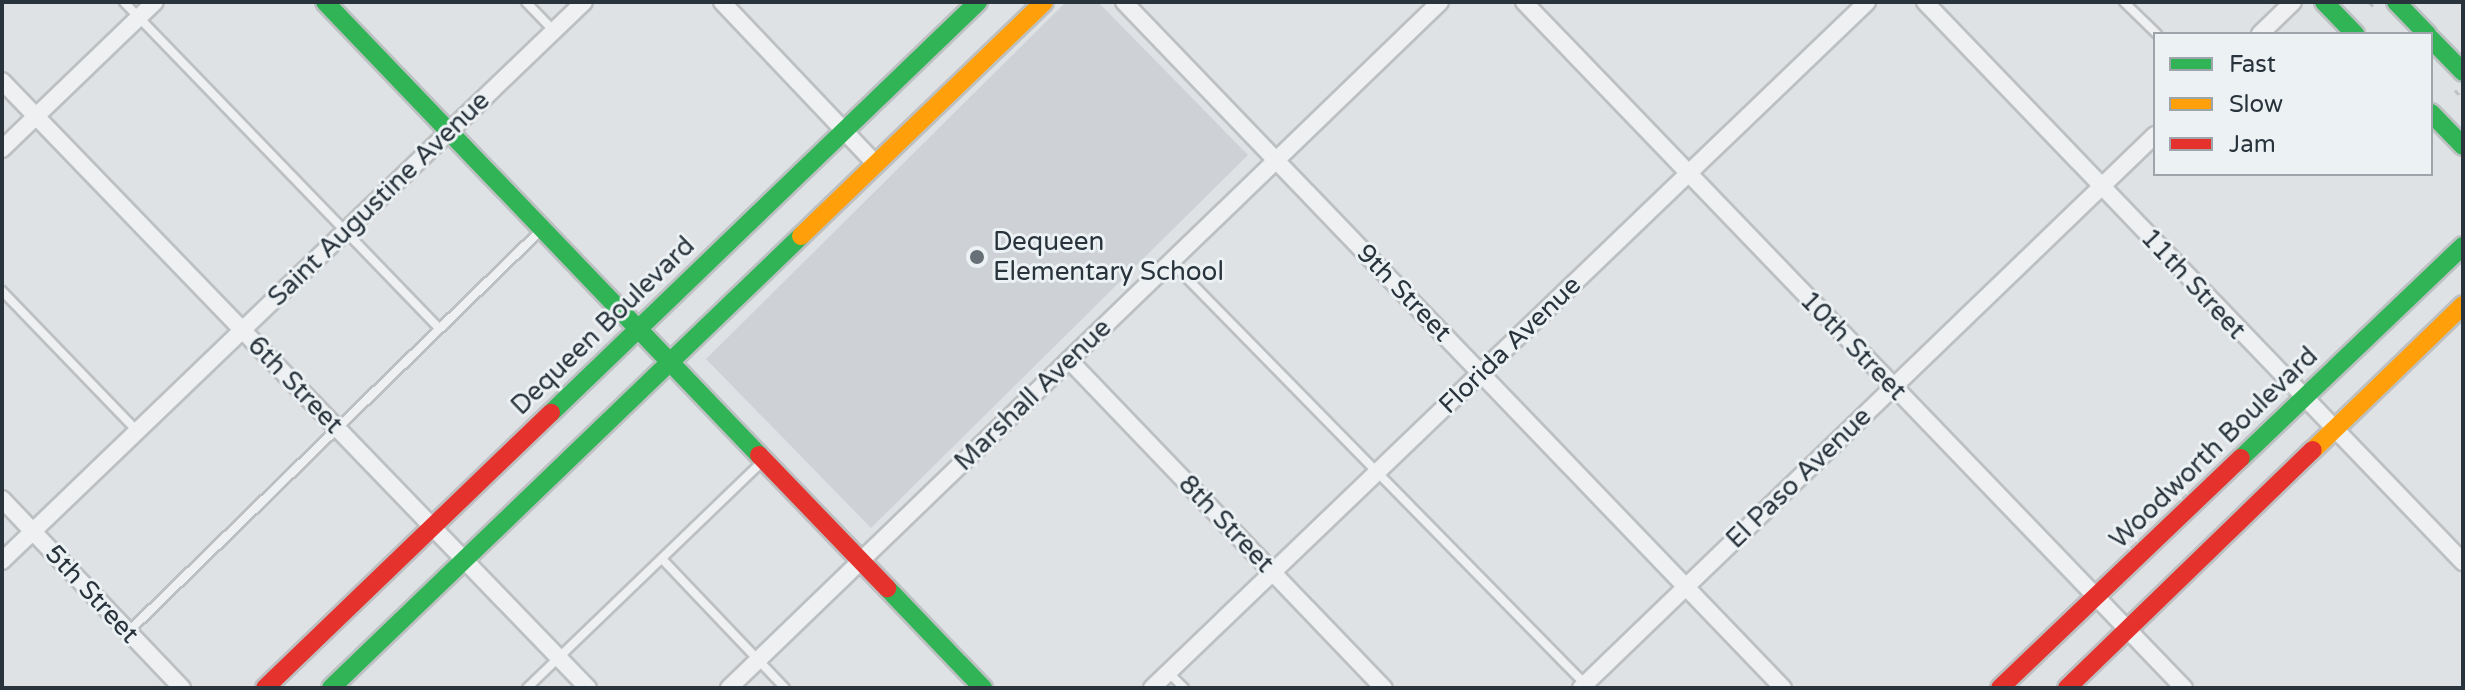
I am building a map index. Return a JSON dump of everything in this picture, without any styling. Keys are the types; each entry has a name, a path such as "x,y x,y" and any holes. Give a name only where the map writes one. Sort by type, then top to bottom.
{"street":[{"path":"2,149 155,2"},
{"path":"325,2 983,688"},
{"name":"Saint Augustine Avenue","path":"2,561 584,2"},
{"path":"722,2 876,164"},
{"name":"Dequeen Boulevard","path":"265,688 978,2"},
{"path":"331,688 1044,2"},
{"name":"9th Street","path":"1124,2 1783,688"},
{"name":"Marshall Avenue","path":"729,688 1440,2"},
{"name":"10th Street","path":"1524,2 2184,688"},
{"name":"Florida Avenue","path":"1152,688 1867,2"},
{"name":"11th Street","path":"1925,2 2302,400 2335,429 2463,562"},
{"path":"2262,32 2293,2"},
{"path":"2324,2 2353,32"},
{"path":"2396,2 2425,32"},
{"path":"2433,41 2463,72"},
{"name":"6th Street","path":"2,81 588,688"},
{"path":"2433,115 2463,146"},
{"name":"El Paso Avenue","path":"1583,686 2153,137"},
{"name":"Woodworth Boulevard","path":"2000,688 2463,246"},
{"path":"2067,688 2463,305"},
{"name":"8th Street","path":"1069,360 1384,688"},
{"name":"5th Street","path":"2,499 182,688"}],"lane":[{"path":"124,2 439,328"},
{"path":"526,2 554,31"},
{"path":"2124,2 2155,32"},
{"path":"128,632 542,228"},
{"path":"1171,261 1583,686"},
{"path":"2,291 137,431"},
{"path":"527,688 764,460"},
{"path":"662,559 785,688"},
{"path":"1169,673 1184,688"}],"shaded area":[{"name":"Dequeen Elementary School","path":"1066,2 1098,2 1248,155 871,528 706,359"}],"traffic: fast":[{"path":"325,2 759,455"},
{"path":"551,413 978,2"},
{"path":"2324,2 2353,32"},
{"path":"2396,2 2425,32"},
{"path":"2433,41 2463,72"},
{"path":"2433,115 2463,146"},
{"path":"331,688 801,236"},
{"path":"2241,458 2463,246"},
{"path":"887,588 983,688"}],"traffic: slow":[{"path":"801,236 1044,2"},
{"path":"2313,450 2463,305"}],"traffic: jam":[{"path":"265,688 551,413"},
{"path":"2067,688 2313,450"},
{"path":"759,455 887,588"},
{"path":"2000,688 2241,458"}],"place":[{"name":"Dequeen Elementary School","path":"977,257"}]}
